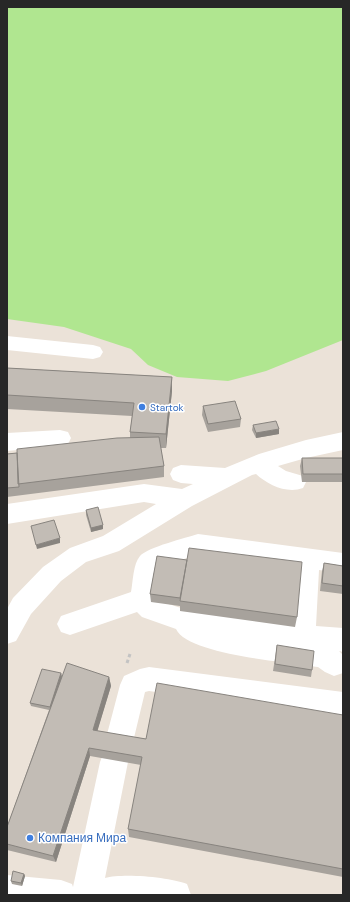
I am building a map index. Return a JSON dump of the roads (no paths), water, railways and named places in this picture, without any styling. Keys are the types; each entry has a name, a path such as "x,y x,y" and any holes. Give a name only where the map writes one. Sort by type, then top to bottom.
{"lane":[{"path":"7,343 93,352"},
{"path":"7,442 60,438"},
{"path":"7,633 22,606 52,574 78,555 111,544 184,499 245,468 306,449 343,441"},
{"path":"259,464 267,472 279,479 295,482"},
{"path":"181,474 228,477"},
{"path":"7,514 144,494 184,499"},
{"path":"142,599 149,563 159,557 198,544 343,563"},
{"path":"303,636 307,559"},
{"path":"142,599 151,609 181,619 283,634 343,640"},
{"path":"70,624 142,599"},
{"path":"181,619 193,630 216,640 320,655 329,659 334,664"},
{"path":"86,895 116,752 133,685 140,680 149,679 343,705"},
{"path":"7,890 61,895"},
{"path":"95,895 115,890 176,895"}],"place":[{"name":"Startok","path":"142,407"},
{"name":"Компания Мира","path":"30,838"}]}
